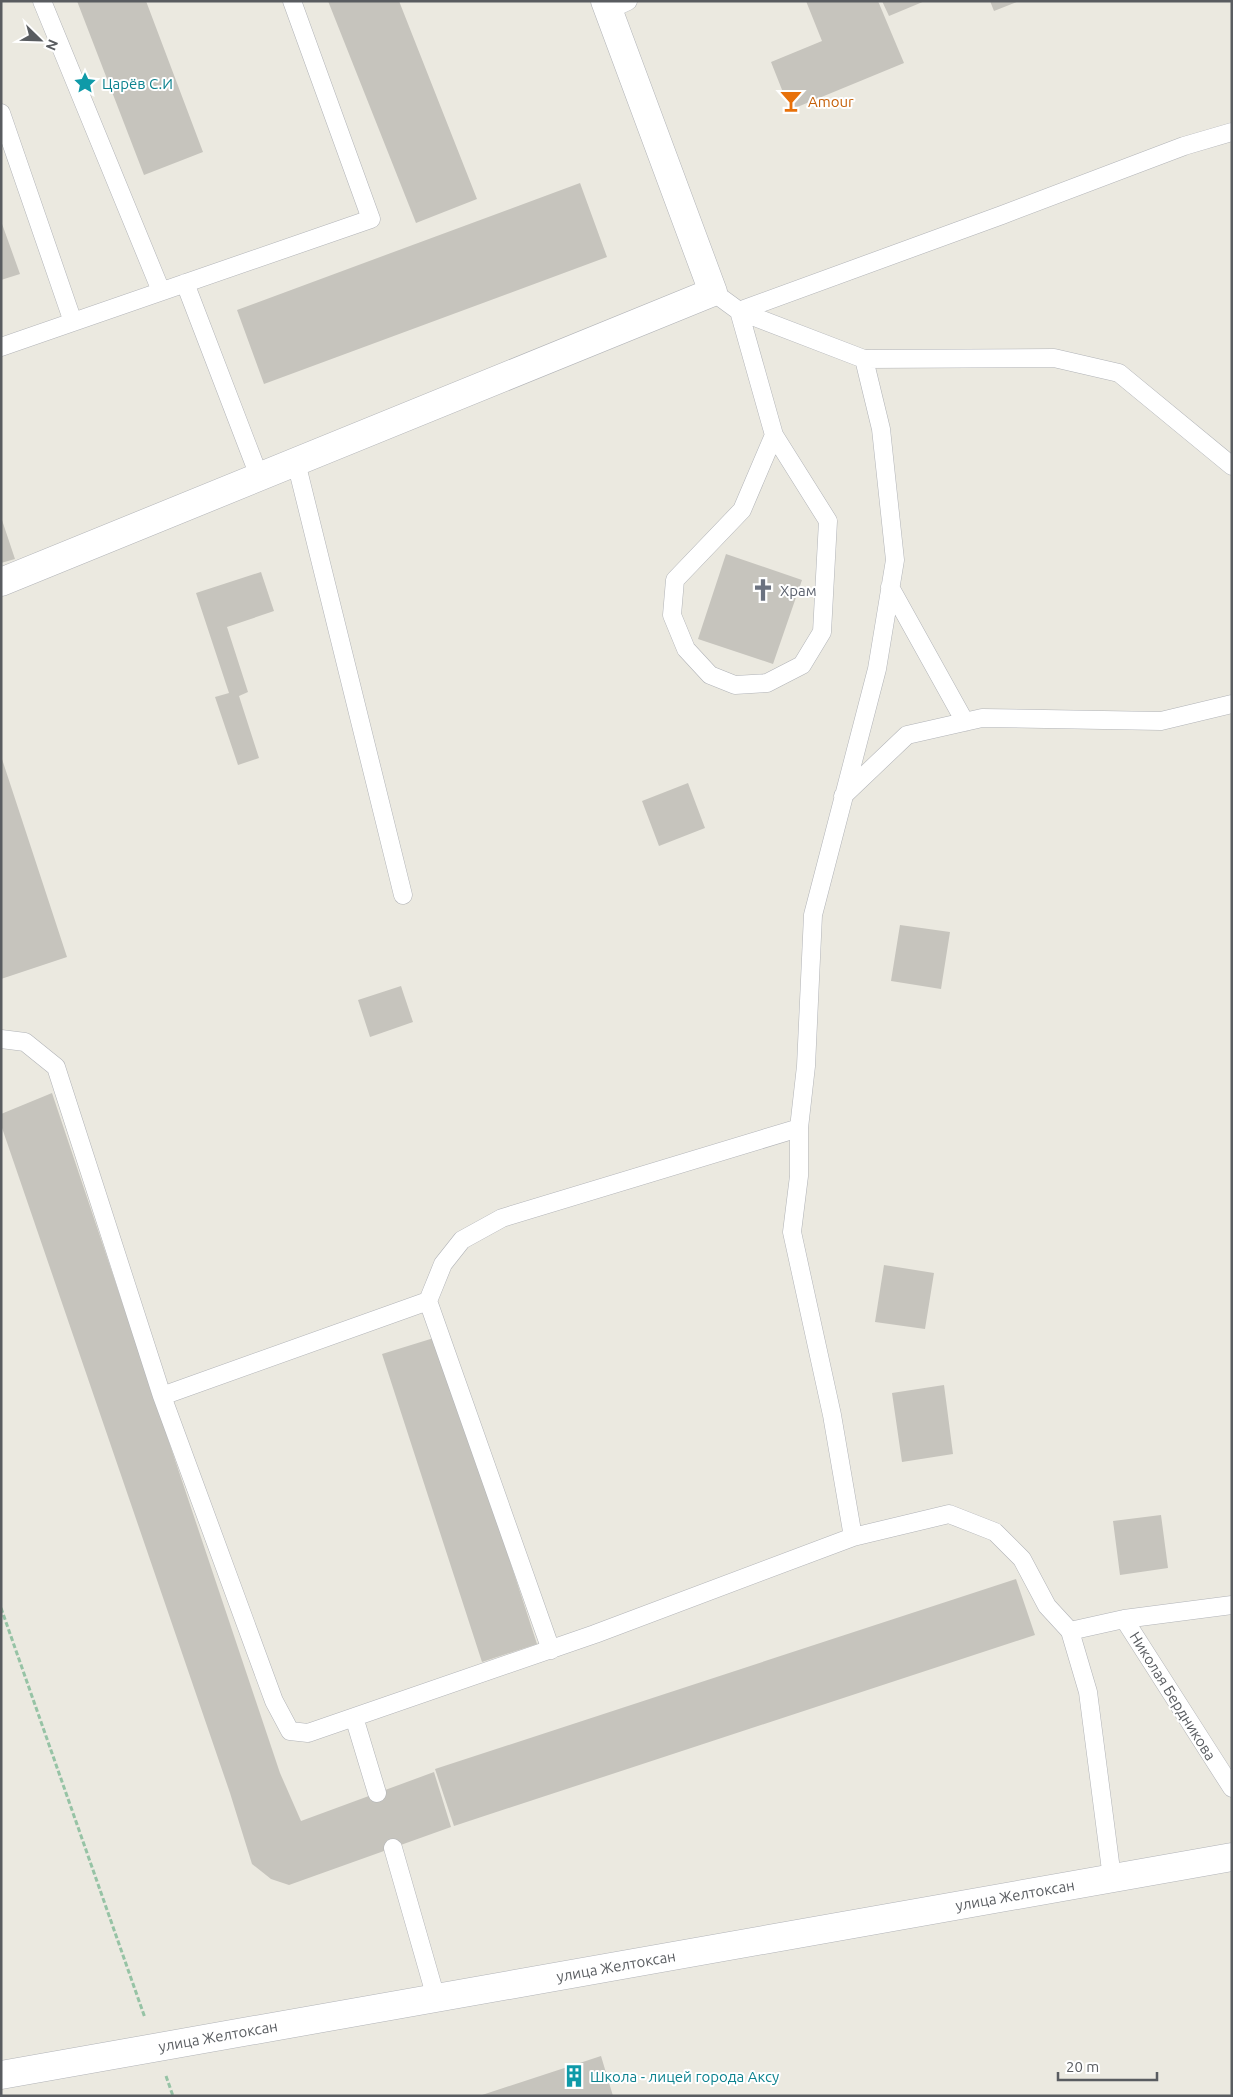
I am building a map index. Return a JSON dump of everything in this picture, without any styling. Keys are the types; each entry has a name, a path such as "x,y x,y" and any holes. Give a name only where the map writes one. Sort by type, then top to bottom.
{"street":[{"path":"1,582 713,292 614,4"},
{"name":"улица Желтоксан","path":"1,2075 1232,1857"}],"lane":[{"path":"42,1 162,292"},
{"path":"1,347 371,219 292,1"},
{"path":"1,113 73,322"},
{"path":"740,311 993,219 1184,146 1232,132"},
{"path":"185,283 260,476"},
{"path":"713,292 740,311 864,359 1054,358 1119,373 1232,466"},
{"path":"740,311 774,435 828,521 822,632 802,665 767,684 735,685 710,674 686,650 672,615 675,580 742,510 774,435"},
{"path":"853,1537 832,1415 792,1232 799,1176 799,1128 806,1066 813,915 842,797 877,669 895,560 881,429 864,359"},
{"path":"296,462 404,895"},
{"path":"890,587 965,722"},
{"path":"842,797 907,736 965,722 982,718 1161,721 1232,704"},
{"path":"1,1039 25,1042 56,1067 162,1396 274,1700 290,1731 308,1732 551,1650 853,1537 949,1514 996,1532 1022,1559 1047,1606 1070,1631 1088,1692 1112,1878"},
{"path":"551,1650 428,1301 443,1264 462,1240 502,1218 799,1128"},
{"path":"162,1396 428,1301"},
{"name":"Николая Бердникова","path":"1232,1605 1124,1619 1232,1788"},
{"path":"1070,1631 1124,1619"},
{"path":"354,1717 377,1793"},
{"path":"393,1848 436,1998"}],"path":[{"path":"1,1608 173,2096"}],"building":[{"path":"77,1 146,1 203,152 144,175"},
{"path":"328,1 399,1 477,199 416,223"},
{"path":"806,1 878,1 904,63 790,110 771,62 822,41"},
{"path":"882,1 925,1 889,16"},
{"path":"990,1 1019,1 994,11"},
{"path":"580,183 607,257 264,384 237,310"},
{"path":"1,221 20,274 1,280"},
{"path":"1,517 15,559 1,563"},
{"path":"726,554 802,580 773,664 698,639"},
{"path":"261,572 274,611 227,627 248,692 239,696 259,758 238,765 215,697 229,693 196,593"},
{"path":"1,756 67,957 1,979"},
{"path":"688,783 705,828 659,846 642,801"},
{"path":"900,925 950,932 941,989 891,981"},
{"path":"401,986 413,1022 370,1037 358,1000"},
{"path":"52,1093 280,1773 301,1821 434,1772 451,1827 289,1885 271,1879 252,1864 230,1793 1,1125 1,1114"},
{"path":"884,1265 934,1273 925,1329 875,1322"},
{"path":"437,1337 537,1644 482,1662 382,1354"},
{"path":"944,1385 953,1454 902,1462 892,1393"},
{"path":"1161,1515 1168,1568 1120,1575 1113,1521"},
{"path":"1016,1579 1035,1635 454,1826 435,1769"},
{"name":"Школа - лицей города Аксу","path":"601,2056 613,2096 482,2095"}],"place":[{"name":"Царёв С.И","path":"85,83"},
{"name":"Amour","path":"791,101"},
{"name":"Храм","path":"763,590"},
{"name":"Школа - лицей города Аксу","path":"574,2076"}]}
